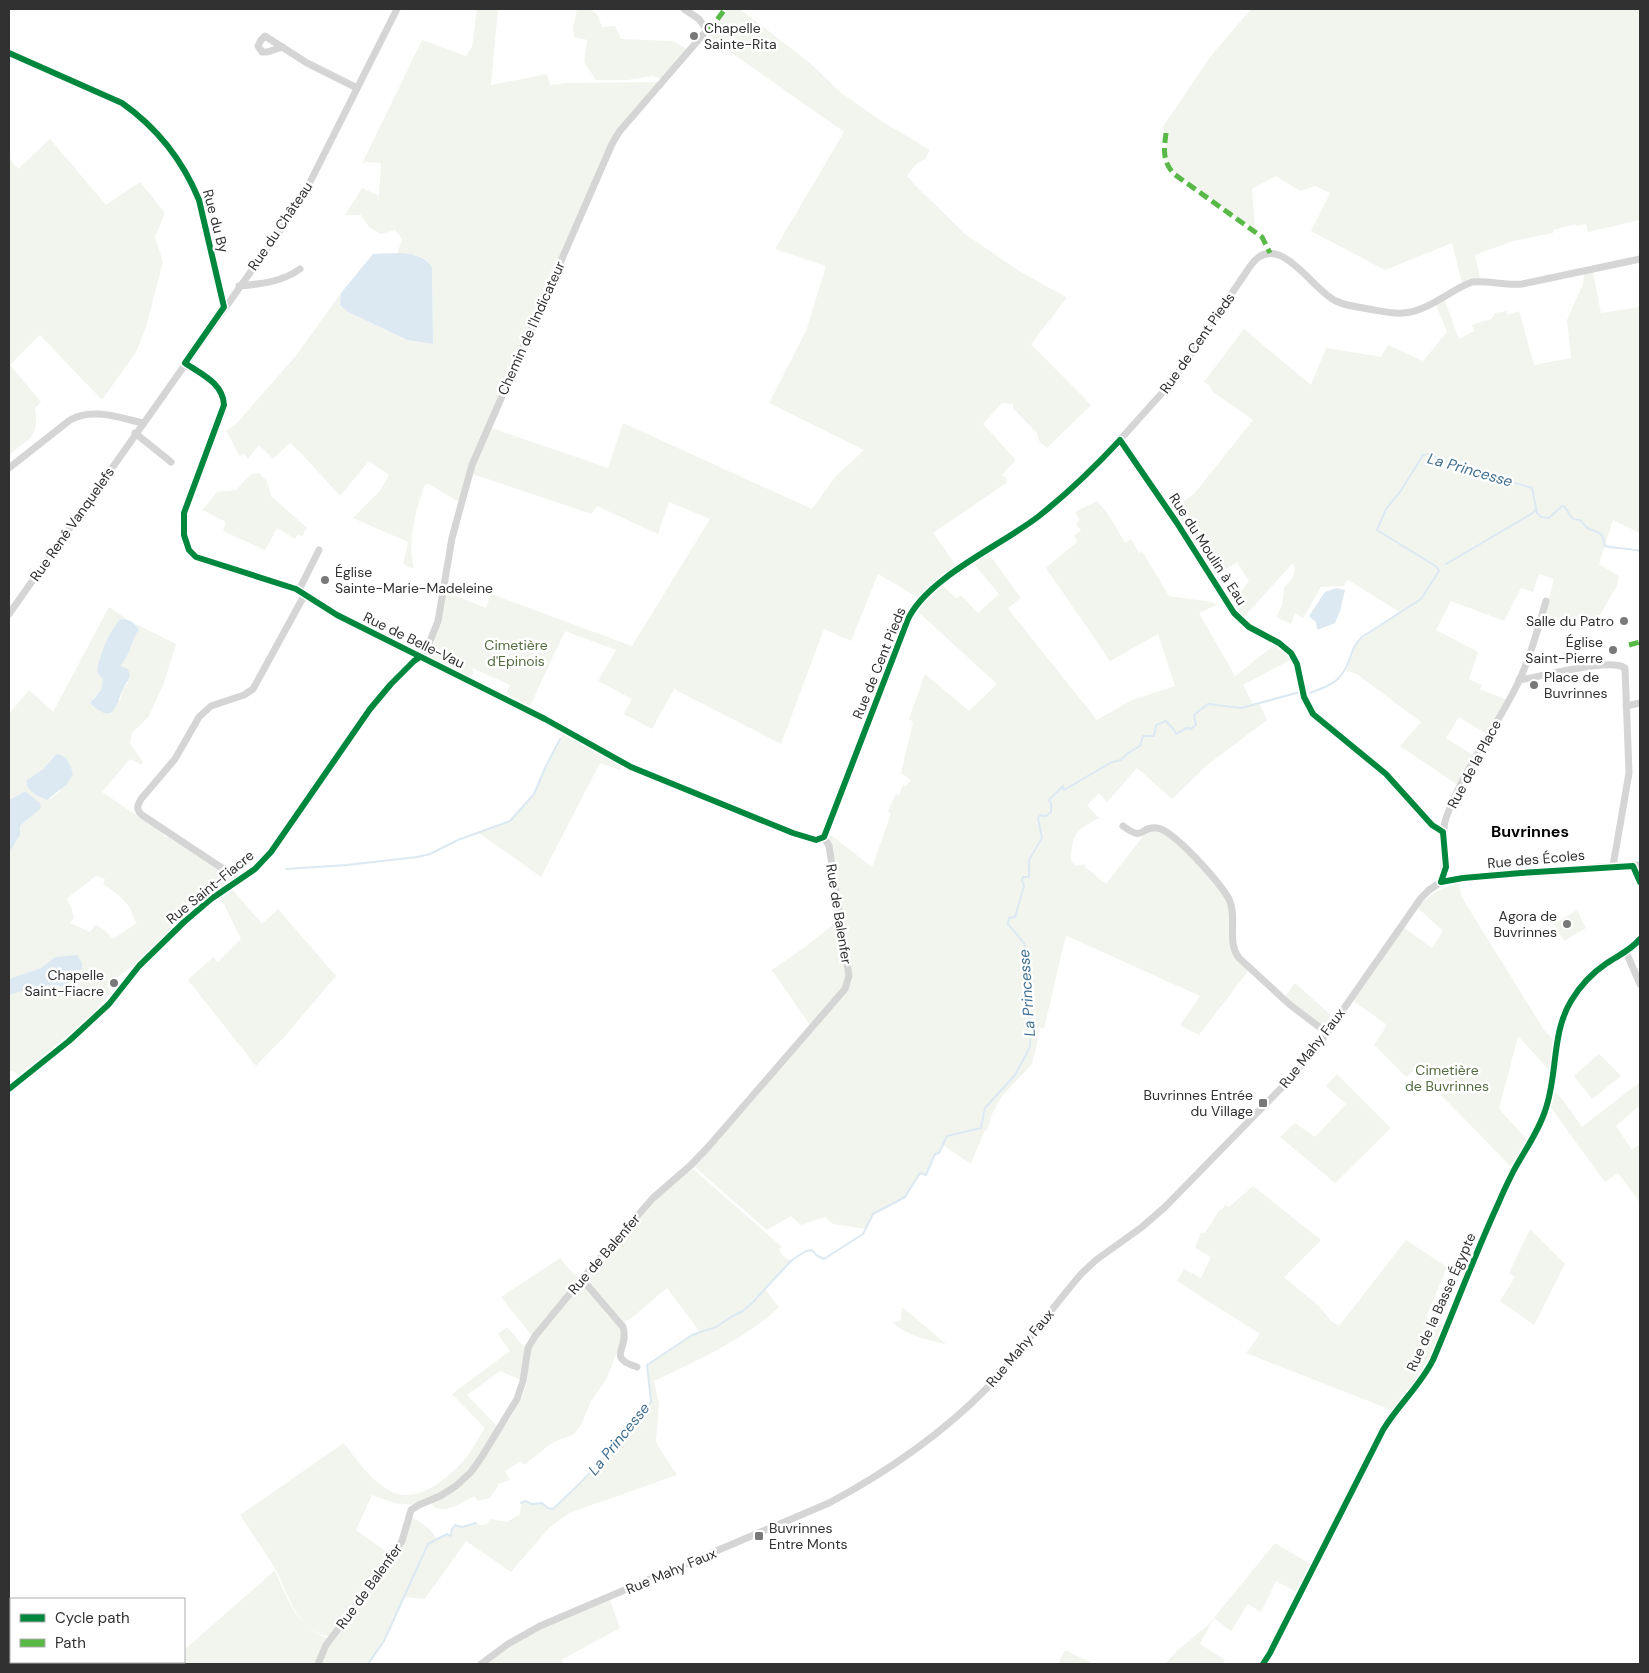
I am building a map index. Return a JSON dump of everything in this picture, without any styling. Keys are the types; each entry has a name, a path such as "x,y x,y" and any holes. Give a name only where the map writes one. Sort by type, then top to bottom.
{"street":[{"name":"Rue du Château","path":"224,307 300,202 396,9"},
{"name":"Chemin de l'Indicateur","path":"420,657 426,651 438,621 452,538 472,464 612,144 619,132 707,30 699,18 684,9"},
{"path":"283,48 307,63 357,88"},
{"name":"Rue du By","path":"9,53 122,103 139,116 166,143 193,186 199,200 224,307"},
{"name":"Rue de Cent Pieds","path":"824,837 908,619 920,600 959,568 1040,516 1120,440 1171,383 1251,266 1263,255 1273,254 1285,257 1327,296 1336,301 1348,305 1402,313 1419,309 1472,282 1480,281 1508,285 1522,284 1640,259"},
{"path":"239,286 287,278 300,269"},
{"path":"171,462 135,433 224,307"},
{"name":"Rue de Belle-Vau","path":"185,363 217,385 222,394 224,405 184,513 184,535 192,554 202,560 302,592 316,603 337,615 546,719 631,767 802,836 816,840 824,837"},
{"path":"9,468 77,416 104,414 143,423"},
{"name":"Rue René Vanquelefs","path":"9,614 135,433"},
{"name":"Rue du Moulin à Eau","path":"1120,440 1172,516 1225,602 1249,626 1279,643 1291,653 1297,664 1304,697 1313,714 1386,774 1432,825 1443,832"},
{"path":"240,880 142,815 137,806 174,759 200,716 211,706 244,695 253,689 302,592 319,550"},
{"name":"Rue de la Place","path":"1441,882 1446,867 1443,832 1445,820 1460,785 1519,680 1546,602"},
{"name":"Rue Saint-Fiacre","path":"9,1089 69,1041 109,1004 139,966 184,922 212,899 255,869 271,852 370,709 391,684 420,657"},
{"path":"1519,680 1589,666 1623,666 1626,670 1629,773 1613,866"},
{"path":"1626,706 1640,703"},
{"path":"1123,826 1137,835 1150,828 1162,829 1191,854 1220,886 1231,904 1234,917 1232,942 1239,958 1289,1004 1327,1033"},
{"name":"Rue de Balenfer","path":"318,1664 330,1640 402,1541 411,1510 419,1504 449,1492 475,1467 517,1399 523,1382 526,1355 532,1342 582,1279 653,1198 691,1165 709,1146 846,986 849,976 829,846 824,837"},
{"path":"1636,865 1640,882"},
{"name":"Rue des Écoles","path":"1441,882 1463,878 1636,865"},
{"name":"Rue Mahy Faux","path":"481,1664 508,1644 540,1626 829,1503 872,1479 910,1453 954,1418 980,1395 1013,1358 1082,1273 1165,1207 1291,1078 1327,1033 1414,907 1429,890 1441,882"},
{"name":"Rue de la Basse Égypte","path":"1263,1664 1382,1430 1423,1378 1433,1360 1498,1204 1546,1110 1559,1033 1569,1003 1576,992 1594,973 1632,948 1640,939"},
{"path":"1626,952 1640,984"},
{"path":"582,1279 623,1328 621,1360 637,1367"}],"green space":[{"path":"477,9 498,9 491,85 547,74 550,85 659,82 622,126 459,502 429,484 425,485 413,526 411,547 414,569 403,564 408,542 353,518 380,491 389,475 369,461 340,496 290,443 273,459 259,445 248,459 244,453 240,456 226,431 236,424 295,357 341,293 340,305 348,312 406,340 433,344 432,267 429,262 413,255 397,254 402,239 395,230 381,234 369,227 361,215 345,215 362,188 379,196 381,163 366,162 362,164 422,40 466,56 472,47"},
{"path":"577,9 588,9 594,12 602,27 615,26 621,39 672,41 687,49 662,79 652,76 628,80 596,80 584,62 587,40 574,37 573,28"},
{"name":"Cimetière d'Epinois","path":"728,9 740,9 810,63 840,92 883,122 930,150 925,159 916,164 907,176 915,185 965,234 1021,272 1066,297 1031,344 1091,405 1047,448 1039,441 1037,433 1013,408 1013,404 1002,403 983,424 1016,460 1002,475 1007,479 1006,483 933,533 957,567 919,598 878,574 851,641 824,629 781,744 674,689 652,729 624,714 632,699 598,681 616,650 565,631 530,706 506,694 510,685 472,668 474,673 469,677 432,659 429,655 445,592 486,608 491,594 632,646 710,519 669,502 658,534 597,506 591,514 470,473 489,427 608,468 623,423 812,509 836,476 864,450 769,403 806,331 826,266 775,249 844,132 706,35"},
{"path":"1251,9 1640,9 1640,220 1588,232 1586,224 1577,226 1576,224 1553,230 1553,233 1513,241 1475,255 1480,279 1470,279 1462,283 1452,243 1385,270 1311,231 1330,193 1315,186 1300,191 1276,176 1252,189 1255,230 1174,172 1166,158 1167,134 1162,128 1210,57"},
{"path":"50,139 106,205 140,182 165,213 155,237 163,262 146,327 136,352 102,400 40,335 10,365 41,402 35,408 36,425 31,436 9,455 9,158 18,169"},
{"path":"1593,272 1601,313 1640,307 1640,533 1613,520 1599,564 1619,576 1617,586 1594,625 1544,619 1554,579 1539,574 1533,592 1521,588 1504,621 1451,601 1436,630 1478,652 1469,679 1482,685 1480,689 1507,700 1487,734 1459,717 1446,738 1474,756 1458,785 1400,746 1421,722 1357,674 1346,671 1356,643 1400,612 1348,580 1344,586 1321,587 1303,618 1295,613 1291,624 1276,617 1282,605 1284,588 1293,577 1295,570 1293,563 1243,618 1228,600 1243,589 1249,581 1237,562 1213,577 1171,510 1194,494 1253,420 1213,392 1209,385 1204,382 1244,329 1311,385 1326,348 1381,357 1388,345 1423,361 1447,332 1435,303 1444,298 1459,339 1474,331 1472,325 1491,319 1495,313 1506,311 1508,315 1519,311 1534,365 1571,358 1567,320 1583,284 1584,274"},
{"path":"259,473 267,481 271,496 307,528 302,536 298,534 295,539 277,528 265,550 223,531 226,522 202,510 217,492 236,490 251,474"},
{"path":"1097,501 1108,514 1125,543 1131,539 1139,553 1142,551 1169,596 1212,602 1217,605 1199,613 1235,676 1276,644 1288,655 1290,660 1243,685 1253,704 1259,703 1267,720 1206,766 1172,799 1137,768 1107,802 1099,793 1087,805 1099,818 1076,834 1072,844 1071,860 1075,866 1085,864 1085,867 1106,884 1147,831 1151,830 1168,834 1208,874 1230,905 1231,944 1249,970 1199,1035 1180,1025 1200,996 1067,936 1044,1029 1039,1026 1032,1064 1002,1096 991,1116 989,1126 983,1134 971,1164 943,1145 939,1153 935,1154 926,1175 920,1173 905,1197 873,1214 866,1229 833,1224 825,1217 801,1225 791,1216 767,1230 696,1168 695,1165 851,984 852,979 841,922 829,835 872,867 891,814 888,811 896,794 899,796 903,785 906,786 911,780 901,773 913,722 909,719 925,674 969,711 997,684 916,610 942,585 956,598 961,595 978,613 999,594 973,563 989,554 1021,598 1008,608 1097,720 1132,700 1175,686 1158,634 1110,661 1046,568 1078,541 1074,536 1081,530 1076,524 1080,520 1075,512"},
{"path":"109,607 127,619 120,619 101,690 92,699 120,700 123,689 128,683 119,666 139,630 136,624 176,644 164,683 149,716 133,732 131,737 130,743 143,762 142,765 130,759 102,792 163,833 164,837 168,837 234,878 209,897 140,960 107,985 111,993 87,1020 19,1075 9,1070 9,995 46,985 58,987 82,969 55,957 41,968 9,979 9,853 20,835 20,826 30,817 24,792 9,800 9,714 29,690 53,712","holes":["55,754 60,791 50,799 27,780 43,769","96,876 105,879 103,884 124,901 130,908 137,923 113,939 96,925 90,932 70,923 74,918 71,906 66,899"]},
{"path":"564,732 622,765 620,770 600,763 541,877 479,833 510,821 529,801"},
{"name":"Cimetière de Buvrinnes","path":"1459,883 1461,896 1544,1030 1555,1041 1552,1073 1518,1036 1499,1109 1527,1139 1511,1167 1418,1071 1415,1070 1406,1077 1374,1045 1387,1025 1352,1000 1403,927 1432,948 1443,931 1417,907 1436,892"},
{"path":"233,890 262,924 278,909 336,976 285,1036 256,1066 188,980 213,957 218,962 241,939 224,904 220,900"},
{"path":"1577,910 1586,928 1564,941 1554,924"},
{"path":"838,921 846,975 844,986 810,1025 772,970"},
{"path":"1295,983 1334,1018 1327,1027 1323,1028 1284,998"},
{"path":"1599,1054 1621,1076 1592,1099 1574,1076"},
{"path":"1337,1074 1391,1128 1335,1183 1280,1137 1295,1123 1315,1137 1346,1104 1326,1086"},
{"path":"1640,1082 1640,1105 1616,1126 1632,1150 1640,1144 1640,1203 1618,1173 1605,1182 1549,1105 1553,1090 1563,1100 1582,1127"},
{"path":"693,1169 782,1247 779,1249 784,1257 792,1260 765,1289 779,1307 751,1330 736,1339 654,1381 659,1403 656,1441 677,1475 569,1513 549,1528 511,1572 466,1541 425,1599 404,1597 384,1641 368,1664 172,1663 185,1663 185,1649 275,1571 290,1603 301,1620 318,1634 330,1640 399,1545 409,1516 424,1525 436,1538 447,1534 451,1536 455,1525 462,1527 476,1523 480,1525 487,1524 490,1519 507,1522 520,1514 521,1503 525,1501 532,1504 542,1503 548,1508 553,1509 566,1497 604,1458 651,1402 647,1365 692,1335 700,1332 667,1288 629,1320 625,1321 626,1326 586,1279 654,1198"},
{"path":"1253,1186 1321,1240 1284,1277 1320,1307 1331,1321 1339,1326 1406,1240 1447,1267 1426,1317 1444,1327 1428,1364 1394,1411 1246,1353 1260,1334 1177,1281 1184,1269 1201,1278 1211,1257 1195,1248 1201,1233 1205,1233 1220,1209 1222,1210 1225,1205 1229,1207"},
{"path":"1530,1229 1565,1264 1534,1325 1500,1301 1515,1277 1509,1273"},
{"path":"560,1258 579,1280 533,1337 501,1297"},
{"path":"580,1284 583,1284 618,1325 622,1337 606,1380 591,1401 581,1425 574,1434 552,1443 524,1465 521,1461 505,1471 510,1480 499,1484 490,1498 478,1501 474,1496 451,1508 435,1508 430,1502 457,1488 510,1419 527,1384 528,1354 533,1342"},
{"path":"902,1307 946,1344 918,1337 893,1323 901,1320"},
{"path":"507,1327 526,1349 521,1380 500,1371 467,1395 498,1427 475,1464 454,1486 415,1505 395,1503 372,1495 356,1530 391,1555 329,1636 317,1633 300,1618 294,1609 270,1560 240,1515 344,1443 371,1477 392,1492 402,1495 413,1494 424,1491 445,1478 469,1454 485,1428 452,1394 510,1351 498,1334"},
{"path":"1275,1543 1312,1565 1298,1593 1276,1581 1261,1612 1248,1604 1231,1631 1214,1618 1200,1644 1225,1660 1222,1664 1165,1664 1178,1650 1208,1625"},
{"path":"610,1600 620,1628 561,1660 564,1664 481,1664 540,1629"},
{"path":"1065,1650 1094,1664 1058,1664"}],"shaded area":[{"path":"397,253 414,255 427,261 432,267 433,344 407,340 348,312 340,305 341,293 373,254"},
{"path":"1336,588 1345,590 1335,623 1317,630 1316,622 1309,616 1325,592"},
{"path":"120,619 131,622 139,630 127,656 120,666 128,669 130,676 115,709 112,712 103,713 90,703 101,690 103,679 97,672 102,651"},
{"path":"56,754 65,758 73,774 67,784 47,800 30,790 27,780 43,769"},
{"path":"24,792 40,803 41,808 20,826 20,835 9,853 9,800"},
{"path":"77,955 82,963 82,969 65,986 44,986 9,995 9,979 41,968 55,957"}],"waterway":[{"name":"La Princesse","path":"1310,693 1340,677 1360,639 1421,599 1439,571 1437,567 1377,530 1386,509 1400,492 1423,455 1428,454 1452,464 1532,488 1537,513 1541,517 1549,518 1562,506 1565,507 1572,518 1580,520 1588,528 1600,534 1605,546 1640,551"},
{"path":"1446,564 1533,513 1535,510 1537,511"},
{"name":"La Princesse","path":"521,1503 525,1501 532,1504 542,1503 548,1508 553,1509 604,1458 651,1402 647,1365 692,1335 716,1327 743,1311 792,1260 806,1251 812,1250 816,1255 824,1259 863,1234 873,1214 905,1197 920,1173 926,1175 935,1154 939,1153 947,1136 981,1128 985,1108 1015,1075 1030,1047 1031,1019 1023,975 1028,958 1024,943 1008,924 1009,918 1015,917 1024,886 1023,877 1029,877 1029,860 1042,838 1038,818 1040,815 1046,816 1051,812 1049,800 1063,786 1064,790 1112,762 1121,760 1140,746 1143,736 1154,736 1156,725 1166,721 1176,734 1187,728 1191,729 1196,725 1194,715 1208,704 1241,708 1300,692"},
{"path":"286,869 347,865 417,857 430,854 458,840 510,821 534,794 560,739"},
{"name":"La Princesse","path":"368,1664 384,1641 428,1544 447,1534 451,1536 455,1525 462,1527 476,1523"}],"marked path":[{"path":"707,30 725,9"},
{"path":"1166,133 1164,150 1167,164 1174,174 1262,237 1270,253"},
{"path":"1629,645 1640,642"}],"cycle path":[{"path":"9,53 122,103 134,112 157,134 177,158 199,200 224,307 185,363 204,375 215,385 223,397 224,405 184,513 184,535 189,550 196,557 296,589 337,615 545,719 631,767 793,833 816,840 824,837 908,619 918,604 948,576 1039,516 1081,480 1120,440 1177,523 1234,613 1249,627 1279,643 1291,653 1297,664 1304,697 1313,714 1386,774 1432,825 1443,832 1446,867 1441,882"},
{"path":"9,1089 69,1041 109,1004 139,966 184,922 211,899 255,869 271,852 370,709 391,684 420,657"},
{"path":"1441,882 1463,878 1521,873 1633,866 1640,882"},
{"path":"1263,1664 1383,1430 1422,1378 1433,1360 1504,1191 1542,1119 1552,1084 1560,1027 1571,1001 1591,975 1629,949 1640,939"}],"place":[{"name":"Chapelle Sainte-Rita","path":"694,36"},
{"name":"Église Sainte-Marie-Madeleine","path":"325,580"},
{"name":"Salle du Patro","path":"1624,621"},
{"name":"Église Saint-Pierre","path":"1613,650"},
{"name":"Place de Buvrinnes","path":"1534,685"},
{"name":"Agora de Buvrinnes","path":"1567,924"},
{"name":"Chapelle Saint-Fiacre","path":"114,983"},
{"name":"Buvrinnes Entrée du Village","path":"1263,1103"},
{"name":"Buvrinnes Entre Monts","path":"759,1536"}],"district":[{"name":"Buvrinnes","path":"1530,831"}]}
